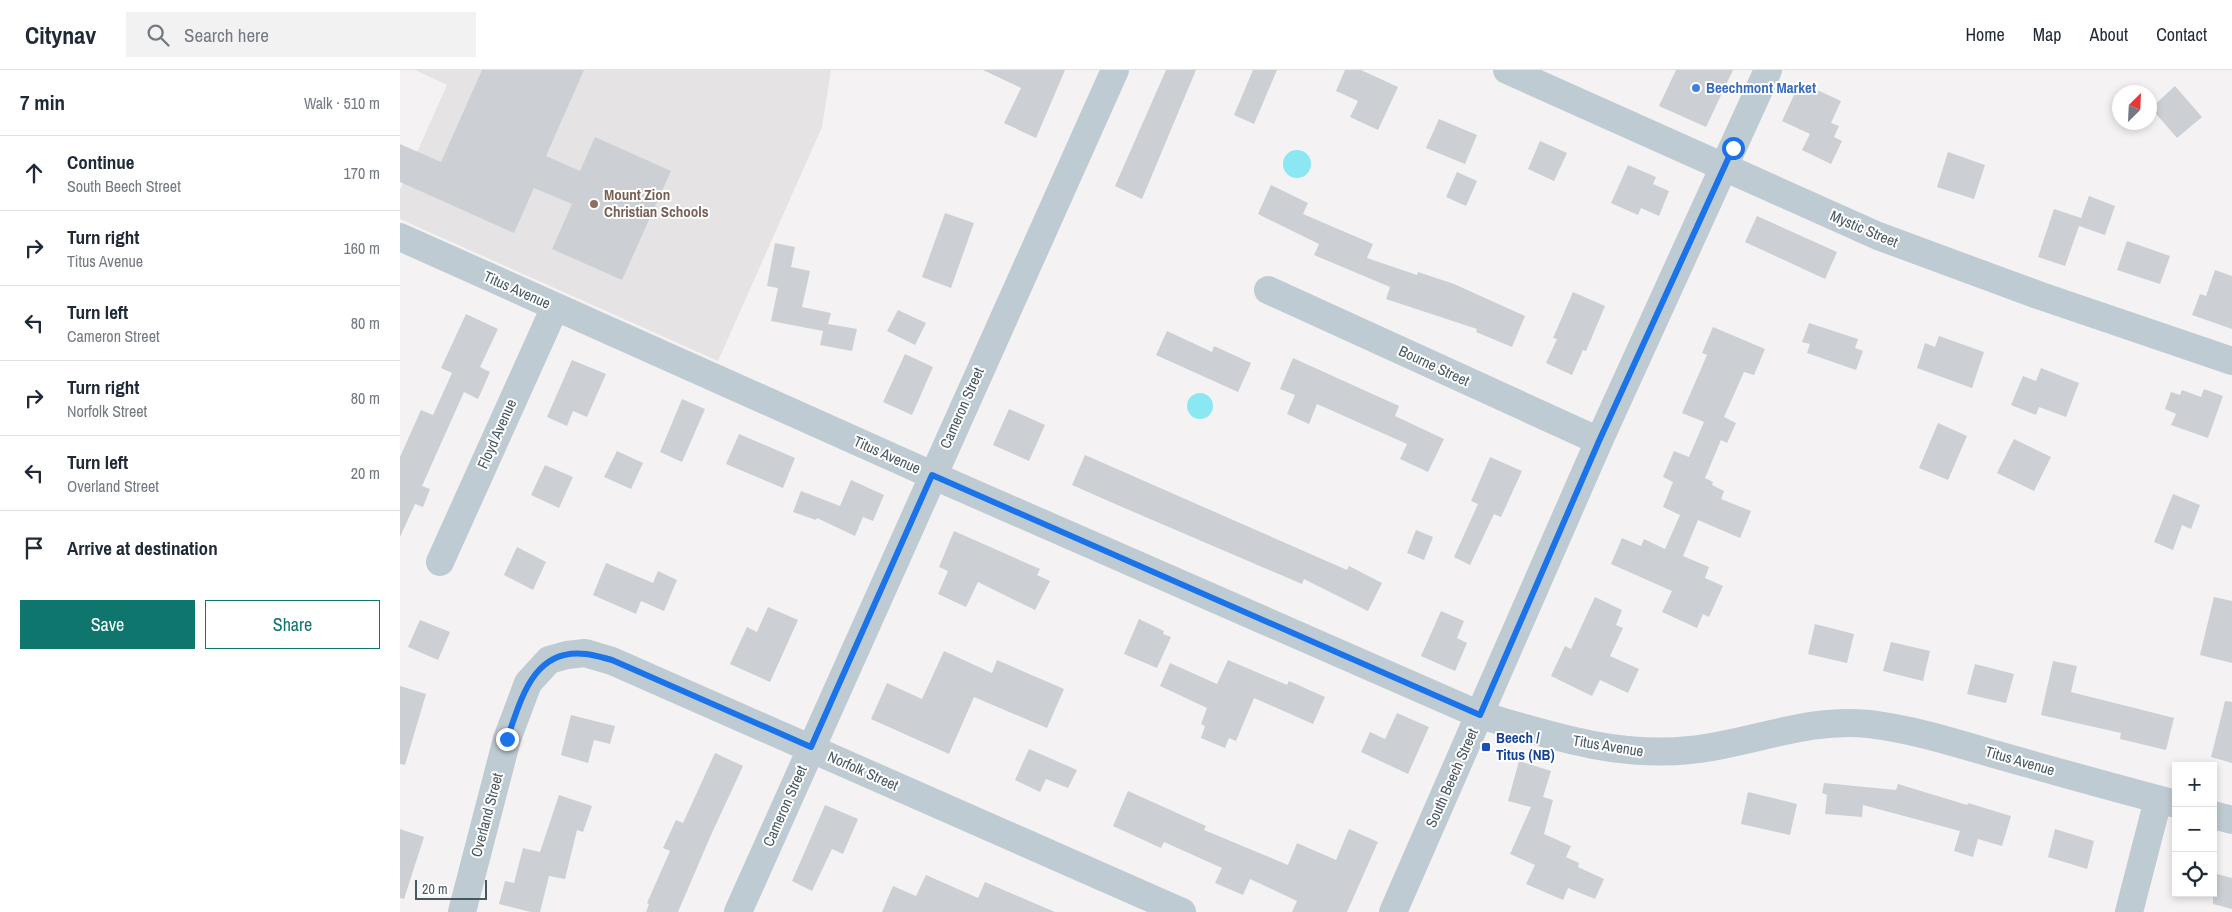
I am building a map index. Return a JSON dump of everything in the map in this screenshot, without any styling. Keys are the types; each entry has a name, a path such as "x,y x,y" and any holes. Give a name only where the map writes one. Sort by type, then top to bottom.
{"street":[{"name":"Cameron Street","path":"738,912 932,475 1115,70"},
{"name":"Mystic Street","path":"1507,70 1878,236 2038,295 2232,360"},
{"name":"South Beech Street","path":"1393,912 1599,441 1768,70"},
{"name":"Titus Avenue","path":"400,237 932,475 1480,715 1557,738 1614,750 1655,753 1738,743 1804,726 1836,723 1868,724 1914,732 2167,802 2129,912"},
{"name":"Bourne Street","path":"1268,290 1599,441"},
{"name":"Floyd Avenue","path":"440,562 555,307"},
{"name":"Norfolk Street","path":"542,666 549,660 585,653 612,660 1182,912"},
{"name":"Overland Street","path":"462,912 507,739 528,683 542,666"},
{"path":"2217,816 2232,820"}],"shaded area":[{"name":"Mount Zion Christian Schools","path":"415,70 831,70 822,127 718,361 400,219 400,190 447,85"}],"water":[{"path":"1297,150 1307,154 1311,164 1307,174 1297,178 1287,174 1283,164 1287,154"},
{"path":"1200,393 1209,397 1213,406 1209,415 1200,419 1191,415 1187,406 1191,397"}],"building":[{"name":"Mount Zion Christian Schools","path":"482,70 584,70 546,156 580,171 595,137 671,171 622,280 552,249 572,204 534,188 514,233 400,182 400,144 441,162"},
{"path":"983,70 1065,70 1036,138 1004,123 1021,88"},
{"path":"1166,70 1196,70 1142,199 1115,186"},
{"path":"1253,70 1277,70 1254,124 1234,115"},
{"path":"1345,70 1361,70 1398,87 1378,130 1350,117 1358,101 1336,91"},
{"name":"Beechmont Market","path":"1676,70 1733,70 1706,127 1659,106"},
{"path":"1800,82 1841,101 1831,123 1839,126 1834,137 1842,141 1831,164 1802,150 1810,134 1782,121"},
{"path":"2175,86 2202,117 2177,138 2157,115 2157,102"},
{"path":"1439,119 1477,135 1465,164 1426,148"},
{"path":"1540,141 1567,153 1554,181 1528,169"},
{"path":"1948,152 1985,165 1974,199 1937,187"},
{"path":"1628,165 1656,177 1653,184 1669,191 1659,216 1641,208 1638,215 1611,203"},
{"path":"1457,172 1477,181 1466,206 1446,197"},
{"path":"1271,185 1308,203 1303,214 1373,244 1367,258 1417,275 1418,272 1454,284 1525,316 1512,347 1476,332 1477,329 1386,299 1390,287 1314,255 1319,244 1258,214"},
{"path":"2089,196 2115,206 2105,235 2079,226 2065,266 2038,257 2054,209 2081,218"},
{"path":"945,213 974,223 951,288 922,277"},
{"path":"1757,216 1837,252 1825,279 1745,242"},
{"path":"2127,241 2170,256 2160,284 2117,270"},
{"path":"775,243 795,247 791,267 810,271 802,307 831,313 828,324 857,329 852,351 820,345 823,331 771,321 778,288 767,286"},
{"path":"2215,270 2232,276 2232,329 2192,315 2200,294 2206,296"},
{"path":"1573,292 1605,306 1586,351 1583,350 1572,375 1546,363 1557,339 1553,338"},
{"path":"898,310 926,323 915,345 887,331"},
{"path":"466,314 498,329 480,367 490,372 478,399 464,392 422,486 430,489 423,507 415,504 400,537 400,457 421,410 433,415 452,373 441,368"},
{"path":"1809,323 1858,339 1855,348 1863,351 1856,370 1807,353 1810,344 1802,342"},
{"path":"1713,327 1765,349 1754,375 1744,372 1724,417 1736,423 1727,443 1721,440 1705,478 1713,482 1712,485 1724,491 1721,499 1751,511 1740,538 1698,520 1683,556 1709,567 1705,578 1723,586 1709,617 1703,614 1697,628 1662,612 1672,591 1611,564 1622,538 1641,546 1644,539 1665,549 1680,515 1663,507 1673,482 1663,477 1674,451 1689,457 1704,422 1682,413 1707,355 1702,353"},
{"path":"1167,331 1212,352 1214,346 1251,363 1238,392 1156,355"},
{"path":"1939,336 1984,352 1972,388 1917,368 1925,343 1935,347"},
{"path":"905,354 933,367 912,415 883,402"},
{"path":"1293,358 1399,406 1395,416 1444,439 1428,472 1400,459 1407,444 1317,404 1309,424 1287,414 1295,395 1280,389"},
{"path":"572,360 606,374 587,417 573,411 567,426 547,417"},
{"path":"2041,368 2079,383 2066,417 2039,407 2036,415 2011,405 2023,376 2036,381"},
{"path":"2204,389 2223,396 2208,438 2171,425 2176,414 2165,409 2171,392 2180,395 2182,390 2201,397"},
{"path":"682,399 705,409 682,462 660,452"},
{"path":"1009,409 1045,425 1029,461 993,445"},
{"path":"1938,423 1967,436 1948,480 1919,468"},
{"path":"739,434 795,458 783,488 726,464"},
{"path":"2014,439 2051,457 2034,491 1997,473"},
{"path":"617,451 643,463 631,489 604,477"},
{"path":"1085,455 1347,570 1349,566 1382,583 1368,611 1304,579 1302,584 1122,507 1072,485"},
{"path":"1490,457 1522,471 1501,517 1494,514 1470,565 1454,557 1478,504 1471,501"},
{"path":"545,465 573,477 559,508 531,495"},
{"path":"851,480 884,495 873,521 863,517 855,536 817,518 816,520 793,512 801,491 840,506"},
{"path":"2173,494 2200,505 2191,529 2182,525 2173,550 2154,542"},
{"path":"1416,530 1433,537 1424,560 1407,553"},
{"path":"954,531 1040,569 1037,575 1050,581 1035,610 978,582 966,607 938,594 948,571 939,567"},
{"path":"517,547 546,562 533,590 504,575"},
{"path":"606,563 653,583 658,571 677,580 664,611 641,601 636,614 593,595"},
{"path":"1595,597 1622,610 1616,625 1623,628 1610,656 1639,669 1628,693 1600,680 1592,696 1551,676 1565,646 1571,649"},
{"path":"2214,597 2232,601 2232,663 2200,655"},
{"path":"768,607 798,620 770,682 730,664 747,627 757,632"},
{"path":"1441,611 1464,621 1457,638 1467,643 1455,671 1421,656"},
{"path":"1139,619 1164,631 1163,634 1171,637 1157,668 1124,654"},
{"path":"420,620 450,632 438,660 408,647"},
{"path":"1815,624 1854,634 1847,663 1808,654"},
{"path":"1891,642 1930,651 1923,681 1883,671"},
{"path":"944,651 992,673 997,660 1064,689 1047,728 974,697 949,754 871,719 887,683 922,699"},
{"path":"1228,660 1287,685 1289,681 1325,697 1313,724 1254,698 1236,741 1229,738 1225,748 1201,738 1205,726 1201,724 1207,708 1160,686 1170,663 1217,684"},
{"path":"2053,661 2077,666 2071,692 2174,718 2166,750 2120,739 2121,733 2041,715"},
{"path":"1975,664 2014,674 2006,703 1967,694"},
{"path":"400,686 426,694 405,765 400,764"},
{"path":"2225,701 2232,702 2232,763 2211,757"},
{"path":"1397,713 1429,727 1408,774 1361,752 1370,732 1385,739"},
{"path":"571,715 615,726 610,744 594,740 588,763 561,755"},
{"path":"1029,749 1077,770 1068,788 1046,779 1040,792 1015,780"},
{"path":"715,753 743,766 678,912 646,912 649,904 647,903 670,851 663,848 676,820 683,823"},
{"path":"1519,761 1551,771 1543,797 1553,800 1544,834 1571,846 1566,857 1579,863 1578,867 1604,879 1595,899 1568,888 1563,900 1526,884 1535,865 1510,854 1531,807 1508,801"},
{"path":"1824,783 1896,790 1898,784 2011,816 2002,846 1978,839 1973,857 1954,851 1960,831 1863,805 1862,817 1825,814 1827,795 1822,793"},
{"path":"1128,791 1206,826 1204,830 1288,865 1297,843 1336,860 1349,829 1378,842 1347,912 1292,912 1297,901 1250,879 1243,895 1215,883 1222,868 1164,842 1161,848 1113,826"},
{"path":"1748,792 1797,804 1790,835 1741,824"},
{"path":"559,795 592,806 583,832 577,830 565,879 549,876 540,912 531,912 499,904 505,881 514,883 523,848 540,852"},
{"path":"825,805 858,819 843,854 832,849 812,891 792,881"},
{"path":"400,829 424,837 404,899 400,898"},
{"path":"2055,829 2094,841 2087,869 2048,857"},
{"path":"2217,874 2232,878 2232,909 2213,904 2213,897 2217,897"},
{"path":"926,875 978,898 985,882 1055,912 882,912 893,886 916,896"}],"place":[{"name":"Beechmont Market","path":"1696,88"},
{"name":"Mount Zion Christian Schools","path":"594,204"},
{"name":"Beech / Titus (NB)","path":"1486,747"}],"route":[{"path":"507,739 528,683 542,666 549,660 585,653 612,660 811,747 932,475 1480,715 1599,441 1733,148"}]}
